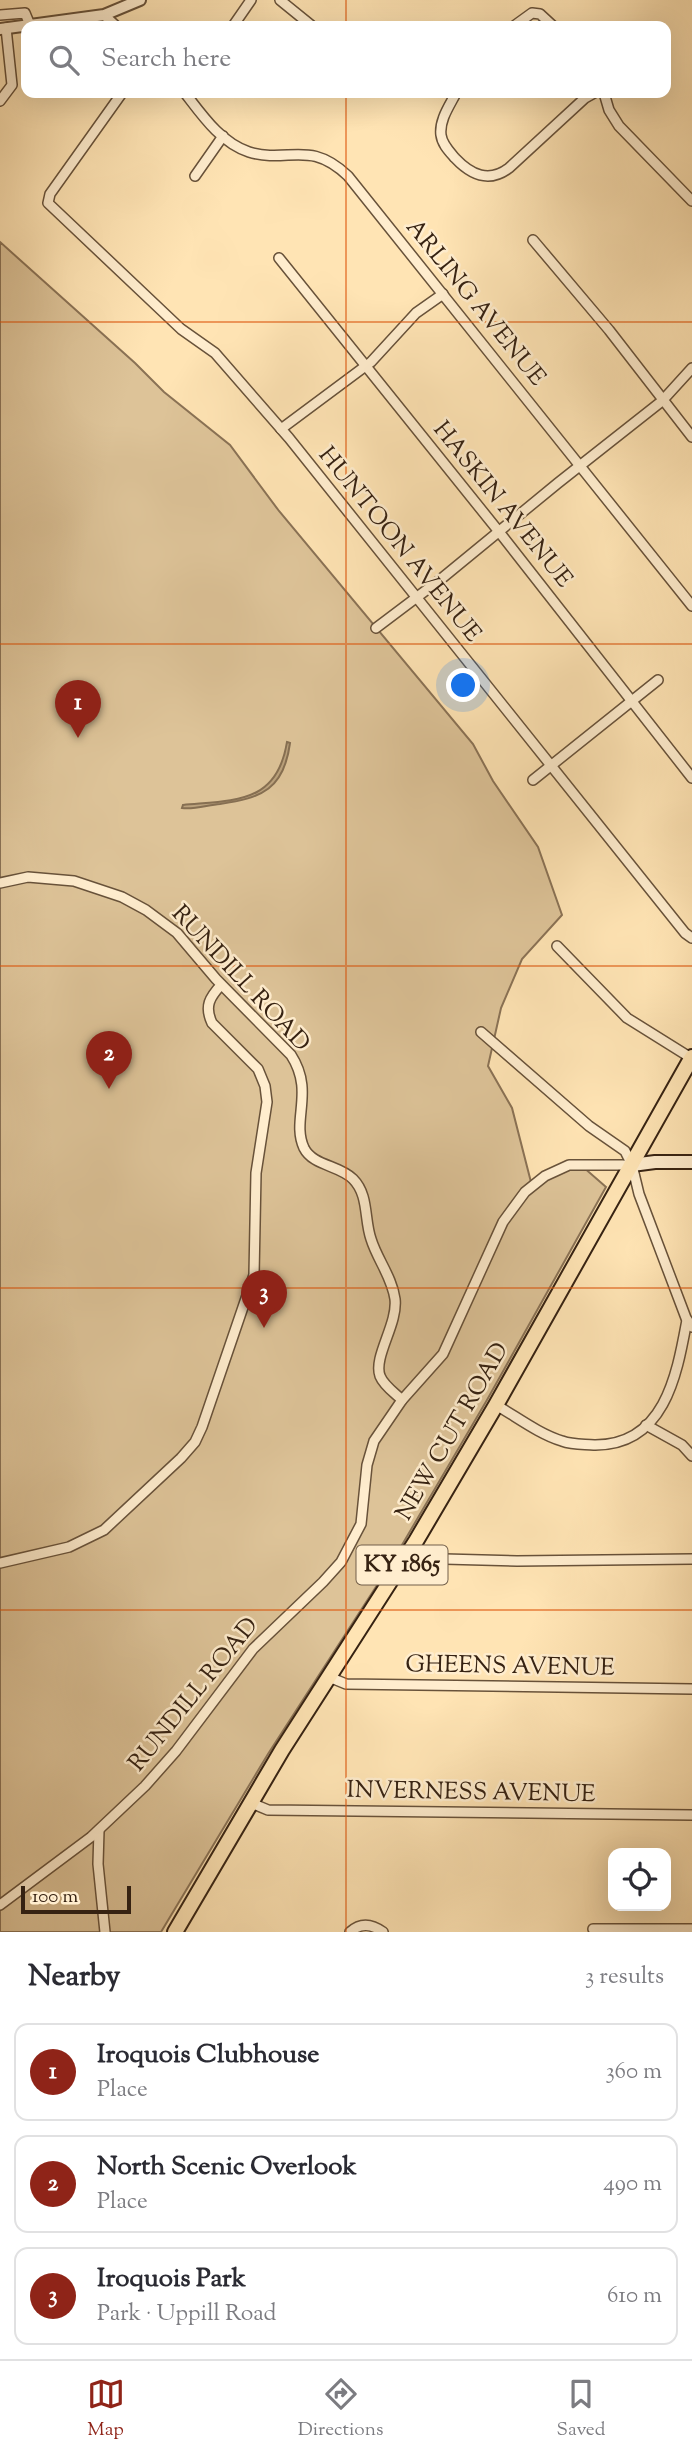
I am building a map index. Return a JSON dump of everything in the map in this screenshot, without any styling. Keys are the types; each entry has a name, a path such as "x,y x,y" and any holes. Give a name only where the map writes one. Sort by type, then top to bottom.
{"main road":[{"name":"KY 1865","path":"632,1165 692,1057"},
{"path":"632,1165 692,1162"},
{"name":"NEW CUT ROAD","path":"175,1932 329,1677 407,1558 632,1165"}],"street":[{"path":"60,21 104,15 140,0"},
{"path":"236,21 251,0"},
{"path":"280,0 306,21"},
{"path":"0,15 25,13 28,21"},
{"path":"520,21 529,13 540,14 548,21"},
{"path":"104,15 111,21"},
{"path":"0,101 12,85 3,29 21,26"},
{"name":"HUNTOON AVENUE","path":"118,98 50,194 48,203 181,329 215,353 281,429 685,933 692,938"},
{"name":"ARLING AVENUE","path":"189,98 223,136 248,151 310,154 342,170 692,606"},
{"path":"454,98 442,124 444,144 460,163 481,176 491,177 501,174 584,98"},
{"path":"605,98 619,126 692,201"},
{"path":"195,176 223,136"},
{"path":"533,240 609,330 692,437"},
{"name":"HASKIN AVENUE","path":"279,258 692,778"},
{"path":"281,429 366,365 416,313 443,294"},
{"path":"376,628 500,533 662,401 692,368"},
{"path":"533,780 658,680"},
{"name":"RUNDILL ROAD","path":"0,883 28,877 74,881 122,897 146,910 177,933 221,985 295,1061 303,1084 301,1137 305,1150 313,1158 349,1175 361,1190 371,1241 394,1296 395,1313 380,1361 380,1375 402,1400 384,1424 371,1448 361,1524 341,1562 253,1649 158,1772 99,1830 45,1874 0,1905"},
{"path":"557,946 627,1018 692,1057"},
{"path":"0,1563 69,1548 104,1530 190,1448 202,1427 254,1275 256,1173 267,1102 265,1086 258,1069 212,1023 208,1014 208,1001 221,985"},
{"path":"481,1032 589,1126 625,1151 632,1165 639,1194 687,1305 690,1323 673,1383 659,1412 632,1435 613,1443 576,1444 552,1437 496,1405"},
{"path":"402,1400 443,1354 503,1222 524,1192 564,1167 581,1164 632,1165"},
{"path":"646,1425 682,1445 692,1456"},
{"path":"407,1558 517,1561 692,1559"},
{"name":"GHEENS AVENUE","path":"329,1677 346,1684 692,1689"},
{"name":"INVERNESS AVENUE","path":"251,1803 268,1810 692,1815"},
{"path":"99,1830 98,1864 105,1932"},
{"path":"351,1932 366,1925 383,1932"},
{"path":"593,1929 692,1929"}],"shaded area":[{"path":"0,242 164,392 230,445 279,511 473,744 493,781 538,847 562,915 522,959 501,1008 488,1066 512,1108 532,1186 545,1176 582,1166 606,1187 487,1400 392,1562 268,1754 161,1932 0,1932"},
{"path":"287,742 290,743 282,771 276,781 259,794 235,802 182,808 183,805 236,799 263,788 274,777 282,762"}],"place":[{"name":"Iroquois Clubhouse","path":"78,738"},
{"name":"North Scenic Overlook","path":"109,1089"},
{"name":"Iroquois Park","path":"264,1328"}]}
